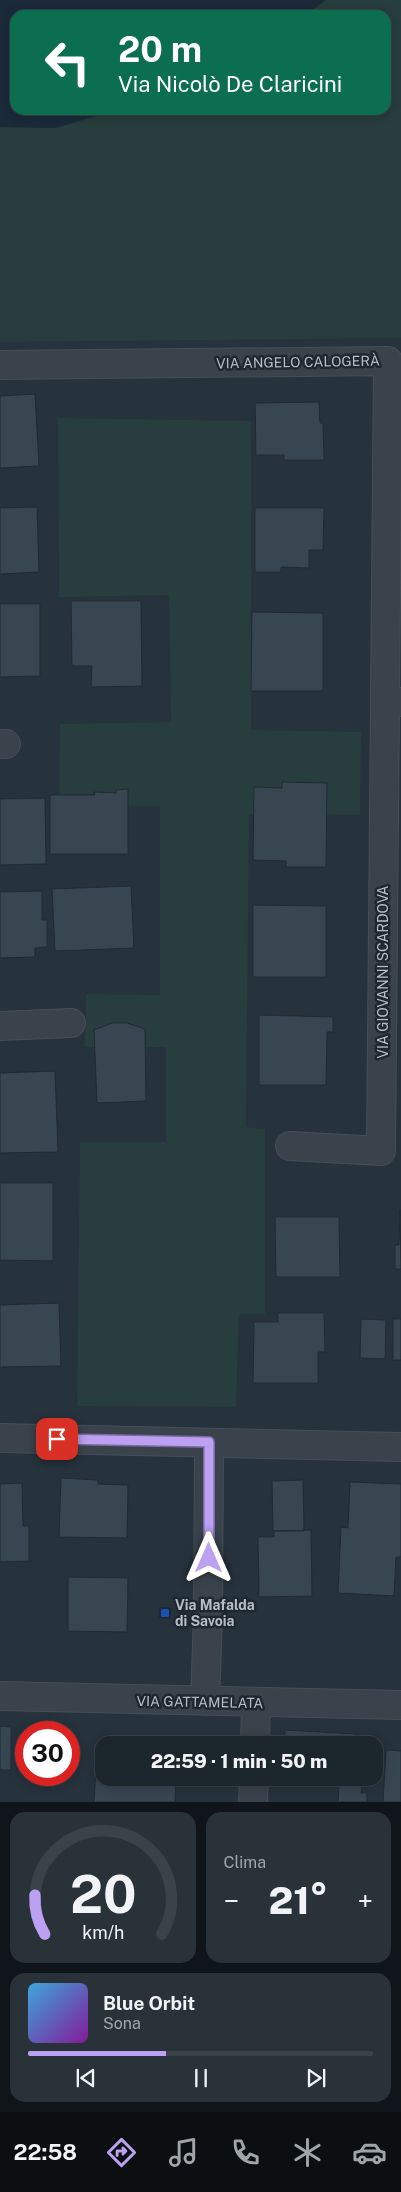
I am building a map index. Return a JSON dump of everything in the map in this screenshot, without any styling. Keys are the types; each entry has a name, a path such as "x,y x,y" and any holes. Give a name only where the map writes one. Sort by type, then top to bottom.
{"street":[{"name":"VIA ANGELO CALOGERÀ","path":"0,365 388,361 393,702"},
{"name":"VIA GIOVANNI SCARDOVA","path":"290,1146 381,1150 393,702"},
{"path":"0,1026 71,1023"},
{"path":"0,1438 401,1447"},
{"path":"205,1701 208,1616 209,1442"},
{"name":"VIA GATTAMELATA","path":"0,1696 401,1705"},
{"path":"255,1736 256,1703"},
{"path":"253,1802 254,1786"}],"green space":[{"path":"326,0 401,0 401,338 0,342 0,127 55,128 99,115 391,115 391,10 312,10"},
{"path":"58,418 251,421 251,730 361,732 360,815 249,814 246,1127 265,1129 265,1314 239,1314 236,1407 77,1406 80,1142 166,1142 166,1047 85,1047 86,994 160,995 160,806 59,805 60,724 171,722 169,595 59,597"}],"water":[{"path":"0,0 326,0 312,10 10,10 10,115 99,115 55,128 0,127"}],"building":[{"path":"35,394 39,466 0,468 0,396"},
{"path":"319,402 320,423 323,423 324,460 284,460 284,455 256,455 255,403"},
{"path":"37,507 39,572 0,574 0,508"},
{"path":"255,508 324,508 323,550 309,550 309,568 281,567 281,572 255,572"},
{"path":"71,601 141,601 142,686 91,687 92,666 72,666"},
{"path":"0,604 40,604 40,676 0,677"},
{"path":"252,612 323,613 323,691 251,691"},
{"path":"282,782 327,783 326,867 286,867 286,861 253,860 254,787 282,788"},
{"path":"128,789 128,854 50,854 50,795 95,795 94,792 116,793 116,790"},
{"path":"45,798 46,864 0,865 0,799"},
{"path":"131,886 134,948 55,951 52,889"},
{"path":"42,891 42,920 47,920 47,947 35,948 35,957 0,958 0,892"},
{"path":"253,905 326,906 326,977 253,977"},
{"path":"259,1015 333,1017 333,1032 327,1032 326,1085 259,1085"},
{"path":"112,1023 127,1023 145,1029 146,1101 97,1103 94,1030"},
{"path":"55,1071 58,1152 0,1153 0,1073"},
{"path":"0,1183 53,1183 53,1261 0,1260"},
{"path":"400,1210 401,1269 395,1269 395,1245 399,1245"},
{"path":"275,1217 339,1217 340,1277 276,1277"},
{"path":"59,1303 61,1366 0,1367 0,1305"},
{"path":"278,1313 324,1313 325,1352 318,1352 318,1383 253,1383 254,1322 278,1322"},
{"path":"361,1319 386,1320 385,1359 360,1358"},
{"path":"393,1319 401,1319 401,1360 393,1360"},
{"path":"61,1478 98,1480 98,1484 128,1485 127,1538 59,1537"},
{"path":"303,1480 304,1531 273,1531 272,1481"},
{"path":"350,1482 401,1484 401,1557 396,1557 394,1596 338,1593 341,1527 348,1528"},
{"path":"22,1483 23,1526 29,1526 29,1561 0,1562 0,1484"},
{"path":"311,1530 312,1596 259,1597 258,1537 274,1537 274,1531"},
{"path":"68,1577 128,1578 127,1632 68,1631"},
{"path":"0,1726 11,1727 11,1770 0,1770"},
{"path":"285,1730 356,1734 356,1736 285,1736"},
{"path":"386,1751 401,1751 401,1802 383,1802"},
{"path":"95,1784 95,1786 176,1786 175,1802 94,1802"},
{"path":"339,1786 361,1786 361,1793 367,1793 367,1802 338,1802"}],"place":[{"name":"Via Mafalda di Savoia","path":"165,1613"}],"route":[{"path":"57,1439 209,1442 209,1558"}]}
